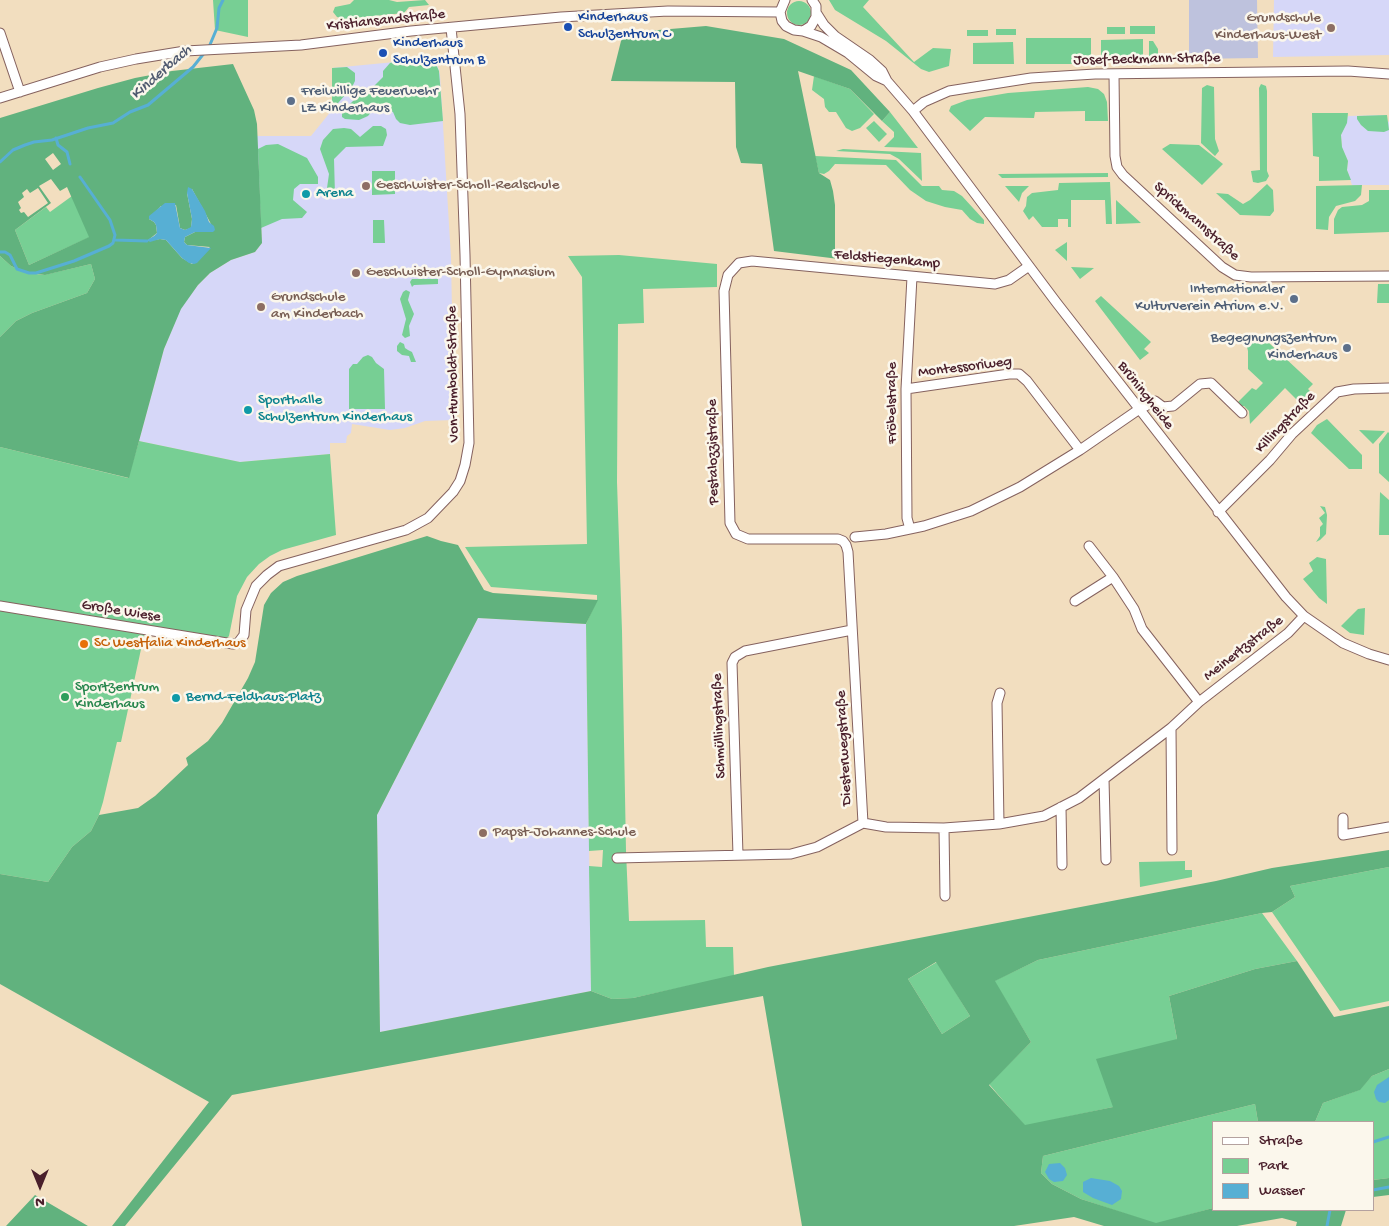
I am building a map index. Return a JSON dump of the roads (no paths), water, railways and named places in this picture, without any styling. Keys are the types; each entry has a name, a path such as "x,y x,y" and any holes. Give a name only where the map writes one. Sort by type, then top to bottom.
{"street":[{"path":"785,0 780,12 782,21 786,26 794,30 816,35 848,53 876,76 887,81"},
{"path":"812,0 816,6 817,14 824,25 835,36 870,60 882,71 887,81 913,111"},
{"name":"Kristiansandstraße","path":"0,98 114,63 168,53 218,48 295,45 411,31 561,17 668,11 780,12"},
{"path":"803,31 813,24 817,14"},
{"name":"Von-Humboldt-Straße","path":"238,643 244,635 246,610 250,599 256,586 266,575 279,566 416,526 437,510 460,481 465,466 469,435 460,114 451,28"},
{"path":"0,33 20,92"},
{"name":"Josef-Beckmann-Straße","path":"913,111 924,102 949,91 1031,78 1114,74 1348,71 1389,74"},
{"name":"Sprickmannstraße","path":"1114,74 1115,156 1117,167 1123,175 1222,267 1235,274 1251,277 1389,276"},
{"name":"Brüningheide","path":"913,111 1138,410 1286,598 1304,616 1343,643 1389,660"},
{"name":"Feldstiegenkamp","path":"739,263 752,261 995,284 1009,280 1028,266"},
{"name":"Pestalozzistraße","path":"739,263 728,275 724,291 729,518 731,528 739,537 748,539 826,538 843,541"},
{"name":"Fröbelstraße","path":"910,529 906,518 906,389 912,277"},
{"name":"Montessoriweg","path":"906,389 1018,374 1027,380 1080,450"},
{"path":"855,537 910,529 944,521 971,511 1020,487 1080,450 1138,410 1155,401 1163,407 1173,406 1200,384 1211,383 1242,413"},
{"name":"Killingstraße","path":"1218,512 1270,460 1292,434 1337,392 1354,389 1389,388"},
{"name":"Diesterwegstraße","path":"617,858 802,852 826,843 863,823 848,552 843,541"},
{"name":"Meinertzstraße","path":"1089,546 1113,577 1134,609 1142,629 1200,702"},
{"path":"1075,600 1113,577"},
{"name":"Große Wiese","path":"0,606 228,644 238,643"},
{"name":"Meinertzstraße","path":"863,823 886,827 944,828 998,824 1044,816 1079,798 1171,728 1200,702 1288,633 1304,616"},
{"name":"Schmüllingstraße","path":"738,855 732,663 735,657 745,651 852,630"},
{"path":"998,824 997,703 1000,693"},
{"path":"1171,728 1172,850"},
{"path":"1104,778 1106,860"},
{"path":"1061,807 1062,865"},
{"path":"1343,818 1343,836 1389,827"},
{"path":"944,828 945,896"}],"water":[{"path":"188,187 192,189 215,230 213,232 195,232 185,237 184,242 187,245 211,248 194,264 182,258 166,240 160,239 150,242 147,240 157,233 156,225 149,219 149,216 165,203 175,203 180,228 185,230 191,227 192,219 187,193"},
{"path":"1389,1077 1389,1100 1385,1103 1379,1102 1374,1092 1377,1085"},
{"path":"1060,1163 1065,1168 1067,1175 1063,1181 1054,1182 1049,1179 1045,1172 1049,1164"},
{"path":"1091,1178 1110,1181 1119,1186 1122,1191 1121,1199 1112,1205 1083,1192 1083,1182"}],"waterway":[{"name":"Kinderbach","path":"209,47 217,28 219,8 223,0"},
{"name":"Kinderbach","path":"0,162 13,150 25,145 52,140 88,128 113,123 130,112 148,105 193,67 205,52"},
{"path":"56,138 58,145 67,152 70,164"},
{"path":"0,252 10,255 17,269 36,273 74,261 113,243 115,235 110,220 80,177"},
{"path":"115,240 147,241"},
{"path":"1374,1142 1389,1137"},
{"path":"1374,1190 1389,1187"},
{"path":"1327,1226 1330,1211"}],"place":[{"name":"Kinderhaus Schulzentrum C","path":"568,27"},
{"name":"Grundschule Kinderhaus-West","path":"1331,28"},
{"name":"Kinderhaus Schulzentrum B","path":"383,53"},
{"name":"Freiwillige Feuerwehr LZ Kinderhaus","path":"291,101"},
{"name":"Geschwister-Scholl-Realschule","path":"366,186"},
{"name":"Arena","path":"306,194"},
{"name":"Geschwister-Scholl-Gymnasium","path":"356,273"},
{"name":"Internationaler Kulturverein Atrium e.V.","path":"1294,299"},
{"name":"Grundschule am Kinderbach","path":"261,307"},
{"name":"Begegnungszentrum Kinderhaus","path":"1347,348"},
{"name":"Sporthalle Schulzentrum Kinderhaus","path":"248,410"},
{"name":"SC Westfalia Kinderhaus","path":"84,644"},
{"name":"Sportzentrum Kinderhaus","path":"65,697"},
{"name":"Bernd-Feldhaus-Platz","path":"176,698"},
{"name":"Papst-Johannes-Schule","path":"483,833"}]}
